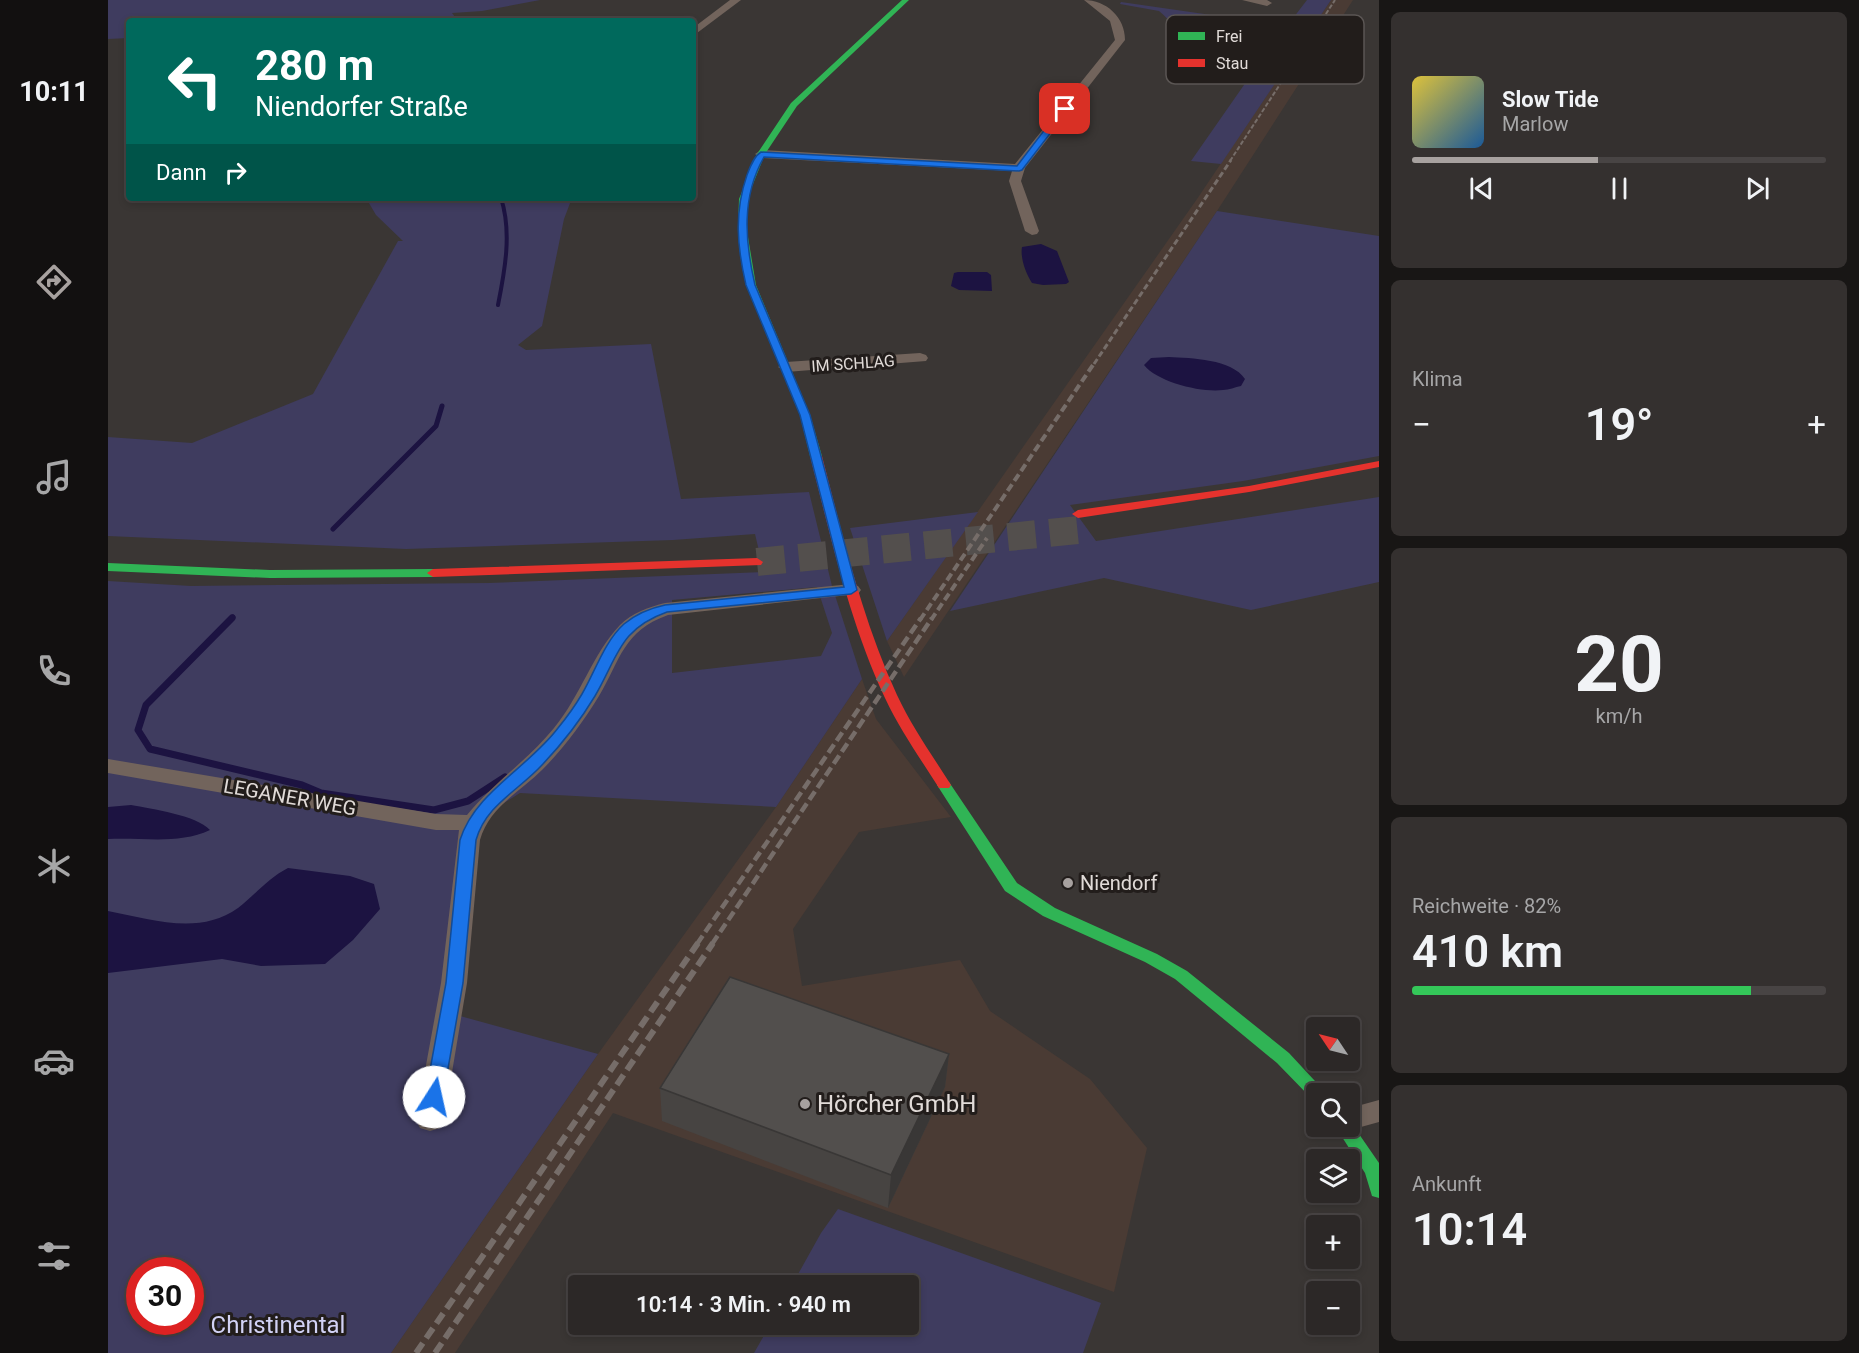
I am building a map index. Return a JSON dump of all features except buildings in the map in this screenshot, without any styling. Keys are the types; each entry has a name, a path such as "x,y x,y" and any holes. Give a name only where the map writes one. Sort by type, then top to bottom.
{"main road":[{"path":"906,0 794,105 761,154 743,199 742,225 750,285 805,415 851,590 907,728 1011,887 1030,902 1056,916 1170,969 1201,990 1294,1067 1308,1083"},
{"path":"1078,514 1249,489 1379,465"},
{"path":"108,567 244,572 430,573 757,562"},
{"path":"1351,1137 1374,1171 1379,1190"}],"street":[{"path":"696,31 736,0"},
{"path":"1032,231 1015,181 1019,168 1120,40 1121,31 1116,22 1104,8 1089,0"},
{"path":"1247,0 1267,3"},
{"path":"761,154 1019,168"},
{"name":"IM SCHLAG","path":"786,368 920,358"},
{"path":"430,1120 454,983 468,840 473,823 490,802 535,764 563,732 588,696 618,640 629,627 645,616 683,605 851,590"},
{"name":"LEGANER WEG","path":"108,766 436,822 473,823"},
{"path":"1360,1116 1379,1111"}],"shaded area":[{"path":"1331,0 1353,0 1343,15 1321,15"},
{"path":"1274,84 1299,84 1217,211 904,677 887,641 1197,199"},
{"path":"1041,244 1057,251 1069,282 1043,285 1032,283 1024,266 1022,247"},
{"path":"987,272 991,275 992,291 959,290 951,286 954,273"},
{"path":"1151,358 1199,359 1221,364 1239,372 1245,379 1241,386 1230,389 1204,390 1169,381 1150,371 1144,365"},
{"path":"862,679 876,719 951,817 859,832 793,929 802,986 960,960 990,1011 1090,1079 1147,1148 1114,1292 613,1113 455,1353 391,1353 598,1054 776,807"},
{"path":"131,805 195,820 210,830 198,835 173,839 108,839 108,807"},
{"path":"288,868 350,876 374,884 380,909 353,940 325,964 261,966 222,959 108,973 108,911 174,923 207,921 238,908"}],"green space":[{"path":"108,0 540,0 482,11 452,13 456,18 126,18 126,38 108,39"},
{"path":"1307,0 1331,0 1321,15 1295,15"},
{"path":"1121,2 1211,15 1166,15 1166,18 1159,11 1120,4"},
{"path":"1245,84 1275,84 1221,164 1191,161"},
{"name":"Christinental","path":"368,201 571,201 564,219 542,326 518,345 526,350 651,344 681,499 809,492 832,586 862,679 776,807 520,793 494,809 459,849 442,1011 598,1054 391,1353 108,1353 108,581 191,586 489,583 764,572 755,534 673,540 406,549 108,536 108,437 192,443 313,394 398,241 403,241 376,215","holes":["817,587 832,633 821,656 672,673 672,600"]},
{"path":"1217,211 1379,236 1379,456 1243,481 1070,505 1096,541 1379,497 1379,582 1251,610 1104,578 950,611"},
{"path":"978,512 887,641 850,528"},
{"path":"838,1209 1101,1303 1083,1353 754,1353 764,1335 919,1335 919,1275 798,1275 821,1233"}],"waterway":[{"path":"498,305 507,238 502,201"},
{"path":"333,529 436,426 442,406"},
{"path":"232,618 146,705 138,730 150,749 302,785 321,793 434,810 468,801 505,777"}],"tunnel":[{"path":"757,562 1089,529"}],"railway":[{"path":"1325,15 1335,0"},
{"path":"1230,161 1280,84"},
{"path":"1094,364 1231,160"},
{"path":"920,620 1095,362"},
{"path":"931,620 987,538"},
{"path":"697,944 921,618"},
{"path":"712,944 932,618"},
{"path":"416,1353 698,943"},
{"path":"435,1353 713,943"}],"traffic: fast":[{"path":"816,456 805,415 751,285 742,225 743,199 761,154 794,105 906,0"},
{"path":"108,567 270,574 433,573"},
{"path":"944,785 1011,887 1049,912 1151,958 1181,975 1283,1058 1307,1083"},
{"path":"1351,1137 1374,1171 1379,1190"}],"traffic: jam":[{"path":"816,456 853,595 877,663 907,728 944,785"},
{"path":"1078,514 1249,489 1379,464"},
{"path":"433,573 757,562"}],"place":[{"name":"Niendorf","path":"1068,883"},
{"name":"Hörcher GmbH","path":"805,1104"}],"route":[{"path":"434,1097 454,983 468,840 473,823 490,802 535,764 563,732 588,696 618,640 629,627 645,616 683,605 851,590 805,415 750,285 742,225 743,199 761,154 1019,168 1065,109"}]}
